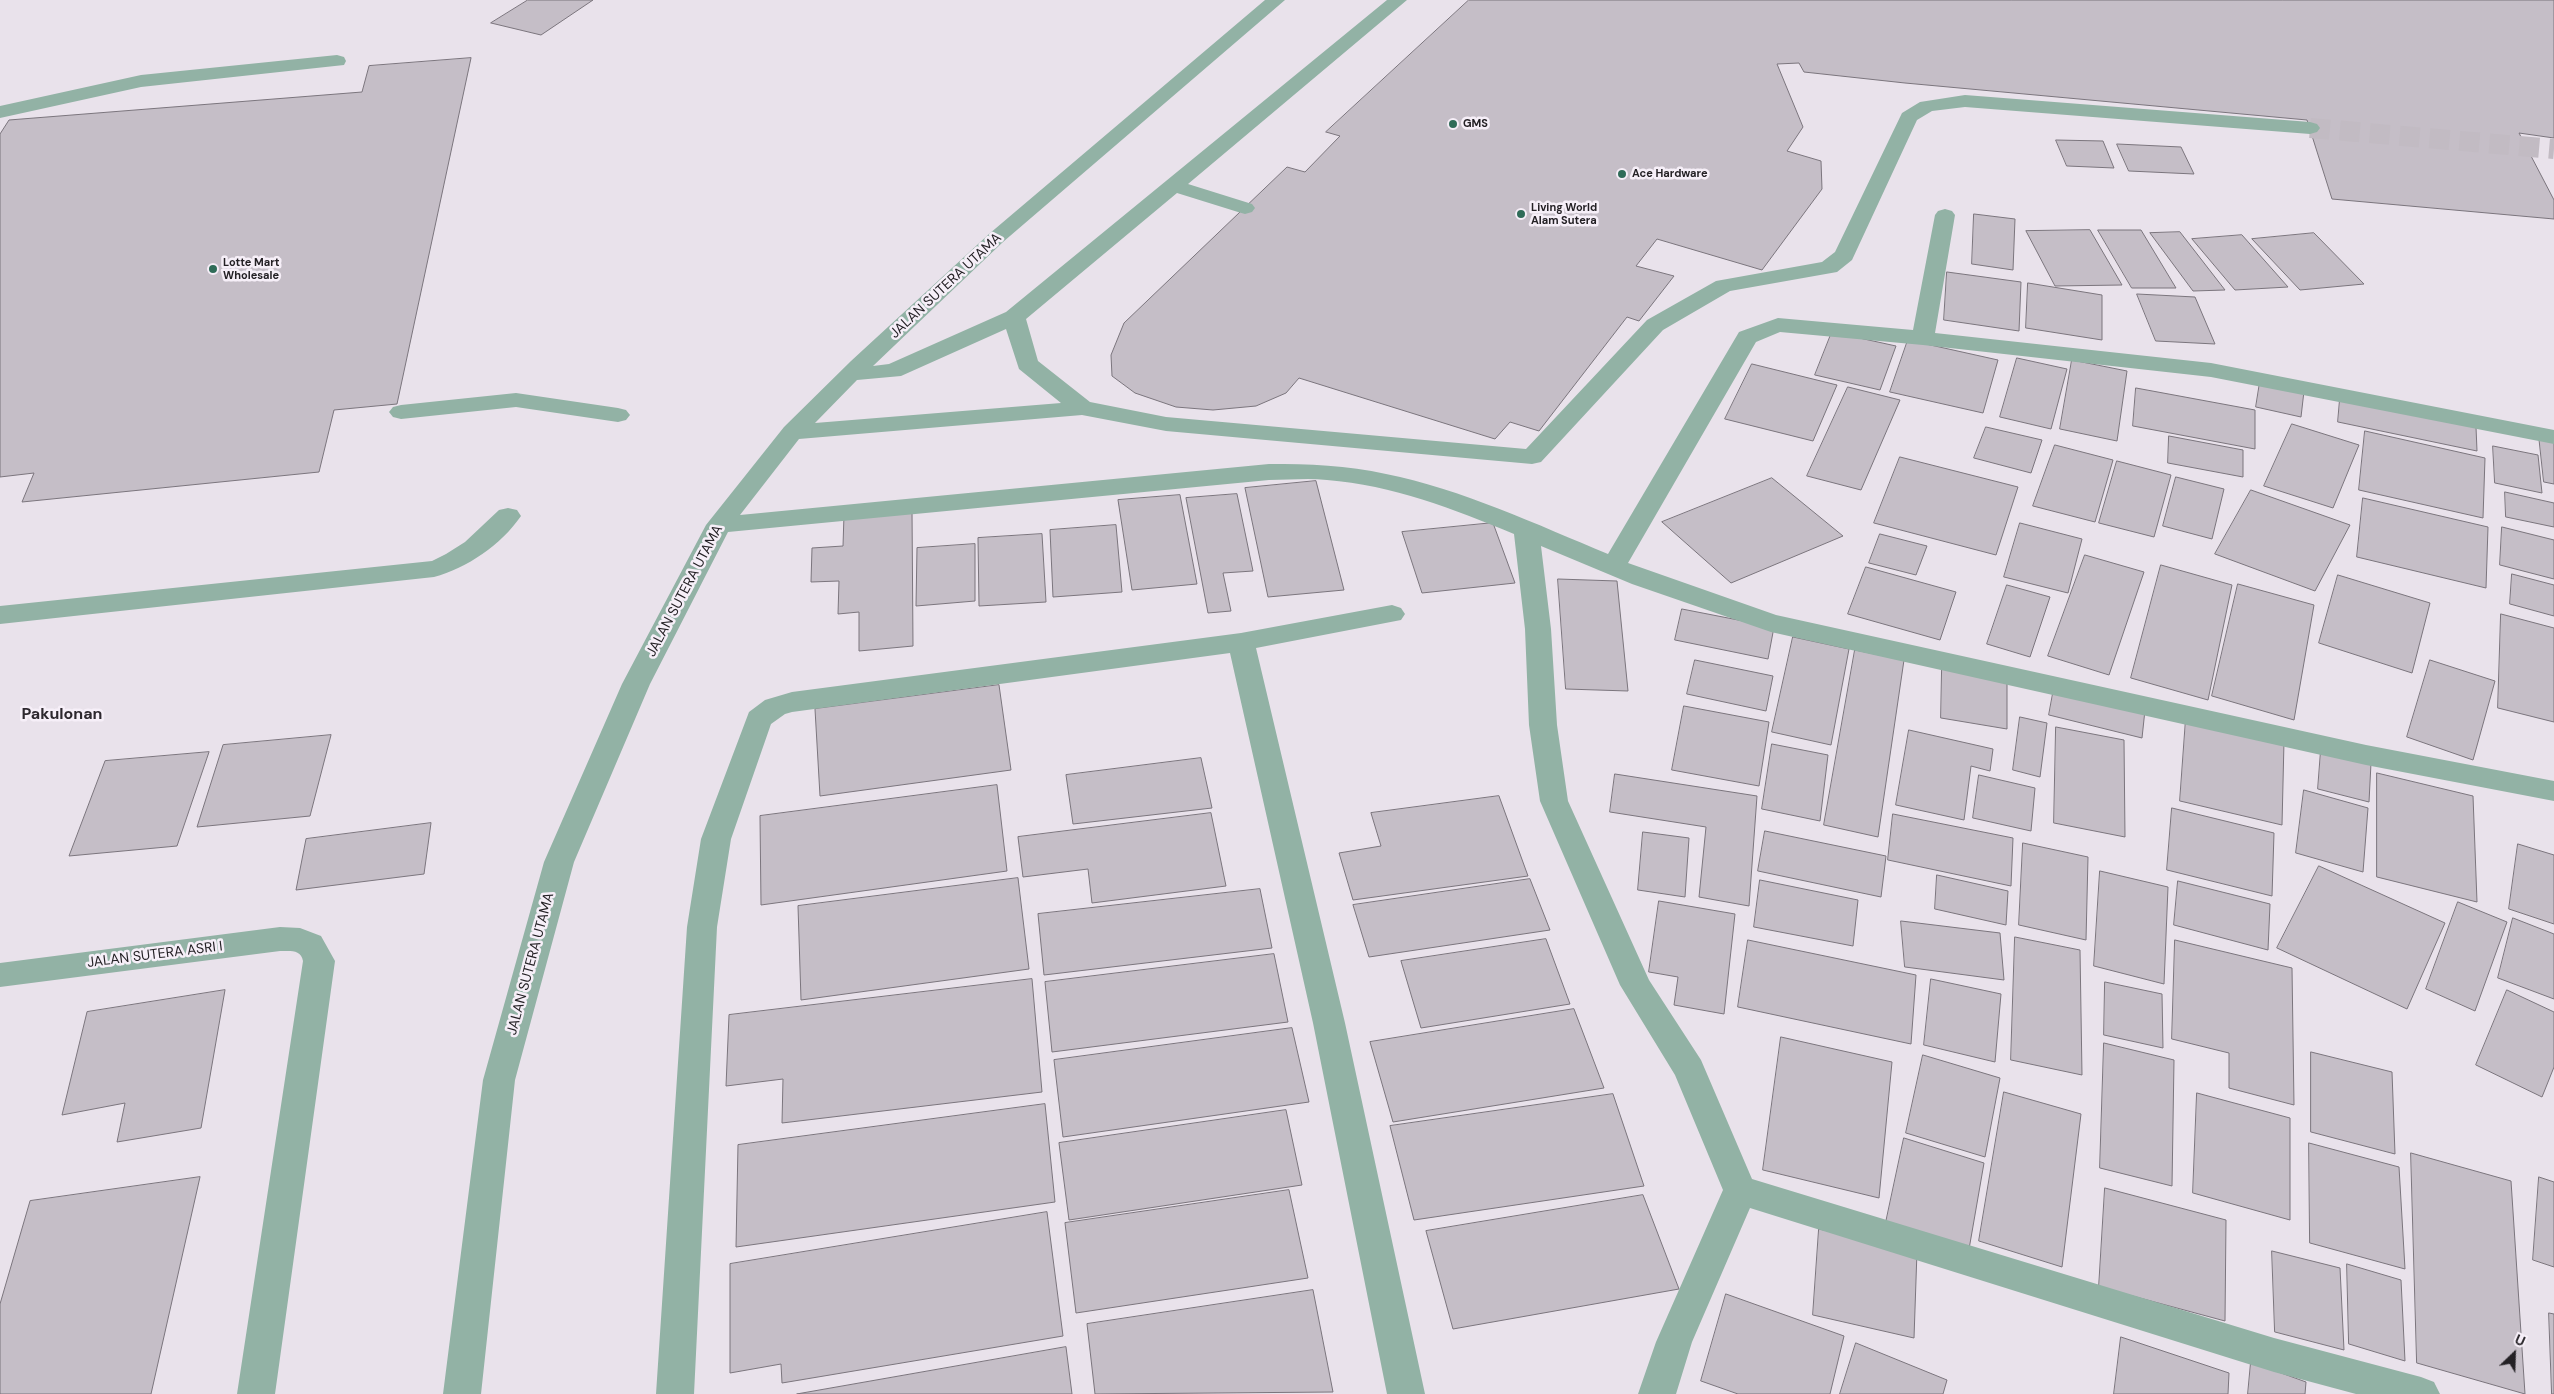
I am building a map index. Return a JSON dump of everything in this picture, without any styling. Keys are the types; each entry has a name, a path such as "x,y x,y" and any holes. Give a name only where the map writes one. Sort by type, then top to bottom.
{"street":[{"name":"JALAN SUTERA UTAMA","path":"462,1394 499,1080 559,862 636,684 719,525 792,432 996,238 1276,0"},
{"path":"855,371 940,348 1014,317 1398,0"},
{"path":"0,112 141,82 337,61"},
{"path":"792,432 1082,408 1166,424 1532,457 1647,323 1724,286 1829,268 1844,255 1909,117 1927,106 1965,101 2310,128"},
{"path":"1175,186 1244,208"},
{"path":"1923,338 1945,215"},
{"path":"1014,317 1027,364 1082,408"},
{"path":"1613,567 1747,337 1778,326 1923,338 2211,370 2554,437"},
{"path":"855,371 888,379 940,348"},
{"path":"401,412 516,400 618,414"},
{"path":"719,525 1269,472 1326,472 1386,481 1473,508 1613,567 1771,623 2366,755 2554,791"},
{"path":"0,615 434,569 458,560 482,541 508,516"},
{"path":"1526,529 1538,629 1542,725 1554,801 1636,985 1689,1070 1740,1190 1674,1342 1657,1394"},
{"path":"675,1394 702,927 716,839 759,719 775,707 792,702 1241,642 1392,614"},
{"path":"1241,642 1330,1023 1406,1394"},
{"name":"JALAN SUTERA ASRI I","path":"0,975 280,939 297,938 310,943 318,951 320,962 256,1394"},
{"path":"1740,1190 2274,1355 2421,1394"}],"building":[{"path":"528,0 593,0 541,35 491,23"},
{"name":"Living World Alam Sutera","path":"1469,0 2554,0 2554,138 2519,133 2554,200 2554,219 2332,199 2307,120 1905,83 1804,72 1799,63 1777,64 1803,127 1787,151 1821,161 1822,189 1762,270 1657,239 1636,266 1674,276 1639,321 1627,317 1539,431 1510,422 1495,439 1299,378 1286,393 1256,406 1213,410 1176,407 1135,393 1112,376 1111,355 1124,323 1287,167 1305,172 1340,136 1326,132"},
{"name":"Lotte Mart Wholesale","path":"471,58 397,404 334,410 319,472 22,502 34,473 0,477 0,134 9,120 362,92 369,66"},
{"path":"2056,140 2103,141 2114,168 2067,166"},
{"path":"2117,144 2181,147 2194,174 2129,171"},
{"path":"1974,214 2015,219 2013,270 1972,264"},
{"path":"2090,230 2122,285 2055,286 2026,231"},
{"path":"2098,230 2141,230 2176,288 2132,288"},
{"path":"2180,232 2225,290 2193,291 2150,233"},
{"path":"2314,233 2364,284 2300,290 2252,239"},
{"path":"2242,235 2288,287 2235,290 2192,239"},
{"path":"1947,272 2021,282 2019,331 1944,320"},
{"path":"2028,283 2102,295 2102,340 2026,328"},
{"path":"2137,294 2195,297 2215,344 2156,341"},
{"path":"1832,332 1896,346 1880,390 1815,375"},
{"path":"1908,340 1998,360 1983,413 1890,392"},
{"path":"2017,358 2067,369 2051,429 2000,417"},
{"path":"2072,360 2127,371 2117,441 2060,429"},
{"path":"1752,364 1837,385 1813,441 1725,419"},
{"path":"2260,382 2304,391 2301,417 2256,407"},
{"path":"1848,387 1900,400 1861,490 1807,476"},
{"path":"2136,388 2255,410 2255,449 2133,426"},
{"path":"2340,399 2476,427 2477,451 2338,422"},
{"path":"2292,424 2359,445 2333,508 2264,486"},
{"path":"1986,427 2042,440 2031,473 1974,458"},
{"path":"2365,431 2485,458 2483,518 2359,490"},
{"path":"2169,436 2243,450 2243,477 2168,463"},
{"path":"2539,436 2554,439 2554,484 2544,482"},
{"path":"2055,445 2113,460 2095,522 2033,506"},
{"path":"2493,446 2538,455 2542,493 2495,483"},
{"path":"1900,457 2018,487 1996,555 1874,523"},
{"path":"2117,461 2171,475 2154,537 2099,523"},
{"path":"2176,477 2224,489 2212,539 2163,526"},
{"path":"1772,478 1843,536 1731,583 1662,522"},
{"path":"1316,481 1344,590 1268,597 1245,488"},
{"path":"2251,490 2350,525 2315,591 2215,554"},
{"path":"2505,492 2554,503 2554,527 2506,517"},
{"path":"1237,494 1253,571 1223,573 1231,611 1208,613 1186,498"},
{"path":"1180,495 1197,584 1132,590 1118,500"},
{"path":"2363,498 2488,527 2486,588 2357,557"},
{"path":"912,509 913,646 859,651 859,612 838,614 839,581 811,582 812,548 843,546 844,515"},
{"path":"1493,523 1515,583 1422,593 1402,532"},
{"path":"2020,523 2082,539 2068,593 2004,577"},
{"path":"1116,525 1122,592 1053,597 1050,530"},
{"path":"2502,527 2554,540 2554,579 2500,565"},
{"path":"1042,534 1046,602 979,606 978,538"},
{"path":"1880,534 1927,546 1916,575 1869,563"},
{"path":"975,544 975,601 916,606 917,548"},
{"path":"2085,555 2144,572 2109,675 2048,656"},
{"path":"2161,565 2232,585 2208,700 2131,678"},
{"path":"1866,567 1956,592 1940,640 1848,614"},
{"path":"2512,574 2554,585 2554,616 2510,604"},
{"path":"2338,575 2430,603 2412,673 2319,643"},
{"path":"1558,579 1617,581 1628,691 1566,689"},
{"path":"2238,584 2314,605 2294,720 2212,696"},
{"path":"2007,585 2050,597 2030,657 1987,644"},
{"path":"1682,609 1774,627 1768,659 1675,640"},
{"path":"2501,614 2554,628 2554,722 2498,708"},
{"path":"1793,637 1849,649 1831,745 1772,732"},
{"path":"1855,650 1904,660 1878,837 1824,825"},
{"path":"1695,660 1773,676 1766,711 1687,694"},
{"path":"2430,660 2495,681 2473,760 2407,737"},
{"path":"1942,668 2007,678 2007,729 1941,718"},
{"path":"999,685 1011,770 820,796 815,709"},
{"path":"2054,688 2145,710 2142,738 2049,715"},
{"path":"1684,706 1769,722 1759,786 1672,770"},
{"path":"2020,717 2047,723 2040,777 2013,770"},
{"path":"2186,718 2284,741 2282,825 2180,801"},
{"path":"2056,727 2124,740 2125,837 2054,823"},
{"path":"1909,730 1993,749 1990,771 1971,766 1964,820 1896,805"},
{"path":"331,735 310,816 197,827 223,745"},
{"path":"1772,744 1828,755 1820,821 1762,809"},
{"path":"2321,750 2371,763 2369,802 2318,789"},
{"path":"209,752 177,846 69,856 105,761"},
{"path":"1201,758 1212,808 1073,824 1066,775"},
{"path":"2377,773 2473,796 2477,902 2377,877"},
{"path":"1615,774 1757,796 1749,906 1699,897 1706,827 1610,812"},
{"path":"1979,775 2035,788 2031,831 1973,818"},
{"path":"997,785 1007,871 761,905 760,816"},
{"path":"2304,790 2368,808 2363,872 2296,853"},
{"path":"1499,796 1528,876 1353,900 1339,853 1381,846 1371,813"},
{"path":"2172,808 2274,833 2272,896 2167,870"},
{"path":"1211,813 1226,886 1092,903 1088,869 1023,877 1018,837"},
{"path":"1893,814 2013,838 2011,886 1888,860"},
{"path":"431,823 424,874 296,890 306,839"},
{"path":"1765,831 1886,856 1881,897 1758,871"},
{"path":"1643,832 1689,838 1685,897 1638,890"},
{"path":"2023,843 2088,857 2086,940 2019,925"},
{"path":"2518,844 2554,855 2554,924 2509,909"},
{"path":"2319,866 2445,923 2407,1009 2277,948"},
{"path":"2100,871 2168,887 2164,984 2094,966"},
{"path":"1937,875 2008,891 2006,925 1935,909"},
{"path":"1018,878 1029,969 801,1000 798,906"},
{"path":"1530,879 1550,930 1369,957 1353,905"},
{"path":"1760,880 1858,900 1853,946 1754,927"},
{"path":"2178,881 2270,904 2268,950 2174,925"},
{"path":"1260,889 1272,948 1044,975 1038,914"},
{"path":"1659,901 1735,914 1724,1014 1674,1005 1678,977 1649,972"},
{"path":"2458,902 2507,922 2475,1011 2426,989"},
{"path":"2513,918 2554,934 2554,999 2498,978"},
{"path":"1901,921 2000,933 2004,980 1905,967"},
{"path":"2015,937 2080,950 2082,1075 2011,1060"},
{"path":"1546,939 1570,1004 1421,1028 1401,961"},
{"path":"1748,940 1916,975 1911,1044 1738,1007"},
{"path":"2175,940 2292,968 2294,1105 2229,1088 2229,1053 2172,1039"},
{"path":"1274,954 1288,1022 1052,1052 1045,982"},
{"path":"1032,979 1042,1092 782,1123 783,1079 726,1086 729,1015"},
{"path":"1931,979 2001,994 1995,1062 1924,1045"},
{"path":"2105,982 2162,994 2163,1048 2104,1035"},
{"path":"225,990 201,1128 117,1142 125,1103 62,1115 87,1012"},
{"path":"2507,990 2554,1012 2554,1067 2542,1097 2476,1065"},
{"path":"1574,1009 1604,1088 1393,1122 1370,1042"},
{"path":"1292,1028 1309,1102 1063,1137 1054,1060"},
{"path":"1781,1037 1892,1062 1879,1198 1763,1170"},
{"path":"2104,1043 2174,1060 2172,1186 2100,1168"},
{"path":"2311,1052 2392,1072 2395,1154 2311,1132"},
{"path":"1923,1055 2000,1078 1985,1157 1906,1133"},
{"path":"2004,1092 2081,1114 2062,1267 1979,1241"},
{"path":"2197,1093 2290,1118 2290,1220 2193,1193"},
{"path":"1613,1094 1644,1186 1414,1220 1390,1126"},
{"path":"1045,1104 1055,1202 736,1247 738,1145"},
{"path":"1286,1110 1302,1185 1069,1220 1059,1143"},
{"path":"1904,1138 1984,1163 1968,1255 1885,1227"},
{"path":"2309,1143 2399,1167 2405,1269 2310,1243"},
{"path":"2411,1153 2511,1181 2525,1394 2417,1363"},
{"path":"200,1177 151,1394 0,1394 0,1304 30,1201"},
{"path":"2539,1177 2554,1182 2554,1267 2533,1260"},
{"path":"2105,1188 2226,1220 2225,1321 2099,1287"},
{"path":"1289,1190 1308,1278 1076,1313 1065,1223"},
{"path":"1643,1195 1679,1289 1453,1329 1426,1231"},
{"path":"1047,1212 1063,1336 782,1383 781,1364 730,1373 730,1264"},
{"path":"1819,1229 1917,1251 1914,1338 1813,1315"},
{"path":"2272,1251 2340,1268 2344,1350 2275,1332"},
{"path":"2347,1264 2401,1280 2405,1361 2349,1344"},
{"path":"1313,1290 1333,1392 1095,1394 1087,1324"},
{"path":"1726,1294 1844,1336 1830,1394 1738,1394 1701,1381"},
{"path":"2549,1313 2554,1314 2554,1394 2552,1394"},
{"path":"2121,1337 2229,1373 2228,1394 2114,1394"},
{"path":"1856,1343 1947,1380 1943,1394 1840,1394"},
{"path":"1066,1347 1072,1394 797,1394"},
{"path":"2251,1362 2306,1382 2305,1394 2248,1394"}],"tunnel":[{"path":"2310,128 2554,149"}],"place":[{"name":"GMS","path":"1453,124"},
{"name":"Ace Hardware","path":"1622,174"},
{"name":"Living World Alam Sutera","path":"1521,214"},
{"name":"Lotte Mart Wholesale","path":"213,269"}],"district":[{"name":"Pakulonan","path":"62,715"}]}
